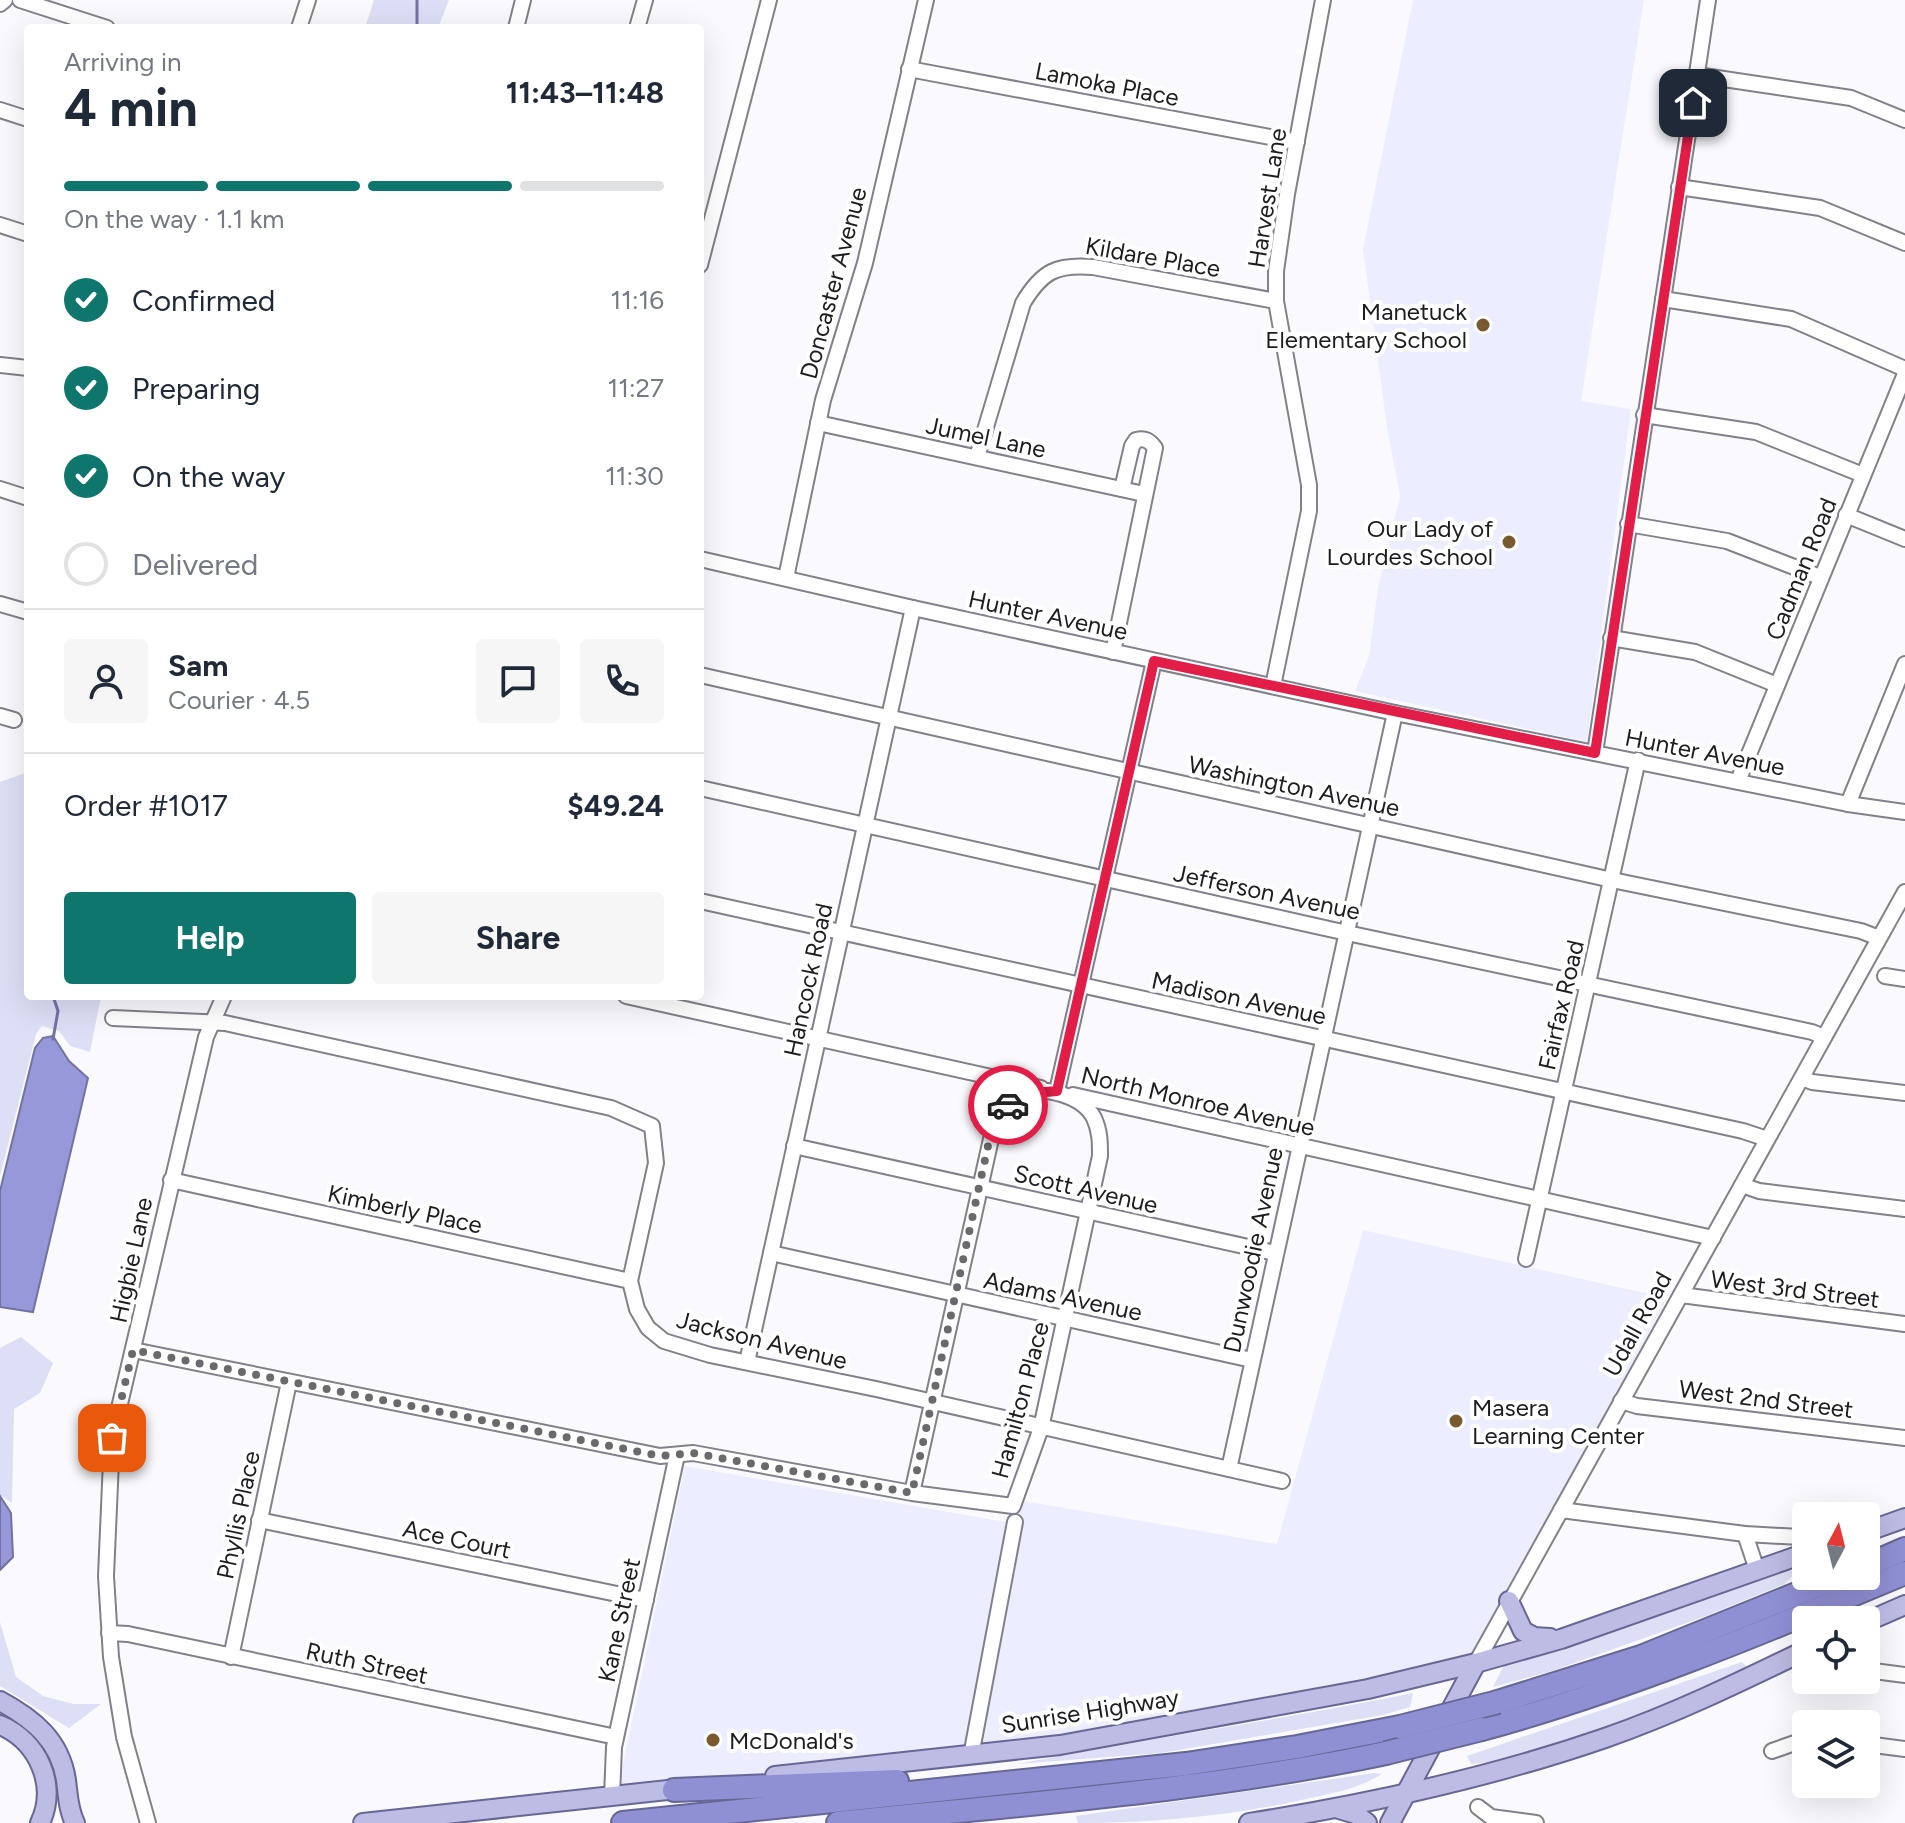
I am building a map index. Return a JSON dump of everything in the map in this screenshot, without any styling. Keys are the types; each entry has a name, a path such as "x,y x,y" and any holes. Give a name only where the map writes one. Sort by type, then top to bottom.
{"highway":[{"path":"1880,1560 1905,1549"},
{"path":"838,1823 1199,1785 1386,1753 1585,1699 1663,1672 1905,1573"},
{"path":"623,1823 1240,1757 1400,1727 1498,1702 1641,1657 1806,1590"},
{"path":"674,1790 930,1780 1010,1782"}],"main road":[{"path":"1880,1527 1905,1518"},
{"name":"Sunrise Highway","path":"363,1823 1060,1745 1322,1698 1476,1663 1561,1639 1757,1570 1792,1551"},
{"path":"1509,1601 1517,1623 1525,1633 1561,1639"},
{"path":"1880,1616 1901,1607"},
{"path":"1249,1823 1406,1794 1523,1764 1628,1730 1792,1657"},
{"name":"Udall Road","path":"1390,1823 1476,1663"},
{"path":"0,1701 34,1722 52,1741 62,1763 75,1823"},
{"path":"0,1725 27,1743 42,1766 47,1793 40,1823"},
{"path":"1336,1808 1356,1814 1367,1823"}],"street":[{"path":"20,0 95,24"},
{"path":"300,24 308,0"},
{"path":"517,24 523,0"},
{"path":"638,24 645,0"},
{"path":"706,220 769,0"},
{"name":"Doncaster Avenue","path":"786,578 818,423 865,263 926,0"},
{"name":"Harvest Lane","path":"1273,686 1309,511 1309,485 1276,301 1276,271 1323,0"},
{"path":"1595,753 1708,0"},
{"name":"Lamoka Place","path":"909,69 1297,142"},
{"path":"1697,75 1851,98 1905,120"},
{"path":"0,110 24,118"},
{"path":"1679,187 1820,208 1905,243"},
{"path":"0,225 24,233"},
{"name":"Kildare Place","path":"977,457 1023,303 1033,285 1051,271 1070,265 1276,301"},
{"path":"1663,299 1791,319 1905,371"},
{"path":"0,365 24,368"},
{"name":"Cadman Road","path":"1738,781 1905,371"},
{"path":"1644,415 1756,432 1863,475"},
{"name":"Jumel Lane","path":"818,423 1144,494"},
{"path":"1113,652 1155,448 1143,439 1136,440 1132,446 1122,489"},
{"path":"0,489 24,497"},
{"path":"1846,515 1905,539"},
{"path":"1628,524 1727,541 1820,577"},
{"name":"Hunter Avenue","path":"704,560 1395,713 1848,804 1905,812"},
{"path":"0,604 24,611"},
{"name":"Hancock Road","path":"747,1362 913,608"},
{"path":"1611,638 1695,652 1777,685"},
{"path":"1057,1091 1154,661"},
{"path":"1848,804 1905,664"},
{"name":"Washington Avenue","path":"704,676 1612,880 1861,931 1879,938"},
{"name":"Dunwoodie Avenue","path":"1229,1469 1395,713"},
{"name":"Fairfax Road","path":"1526,1259 1638,760"},
{"name":"Jefferson Avenue","path":"704,789 1824,1037"},
{"name":"Udall Road","path":"1476,1663 1905,892"},
{"name":"Madison Avenue","path":"704,902 1743,1131 1767,1139"},
{"path":"1885,976 1905,979"},
{"name":"Higbie Lane","path":"148,1823 122,1727 109,1633 106,1576 112,1438 171,1180 211,1023 222,1000"},
{"name":"North Monroe Avenue","path":"644,1000 1713,1238"},
{"path":"113,1018 225,1023 611,1108 652,1126 656,1163 630,1281"},
{"path":"1802,1078 1812,1082 1905,1093"},
{"path":"133,1350 660,1456 693,1453 912,1493 995,1121 1008,1104 1023,1094 1057,1091 1089,1109 1100,1137 1100,1156 1088,1212"},
{"name":"Scott Avenue","path":"794,1146 1275,1253"},
{"name":"Kimberly Place","path":"171,1180 630,1281"},
{"path":"1742,1185 1759,1191 1905,1209"},
{"name":"Hamilton Place","path":"912,1493 1014,1505 1041,1428 1088,1212"},
{"name":"Adams Avenue","path":"771,1253 1252,1360"},
{"name":"Jackson Avenue","path":"630,1281 637,1309 648,1328 664,1341 681,1348 1282,1481"},
{"name":"West 3rd Street","path":"1681,1295 1905,1324"},
{"name":"Phyllis Place","path":"231,1657 289,1382"},
{"name":"West 2nd Street","path":"1621,1401 1637,1406 1905,1438"},
{"name":"Kane Street","path":"612,1796 616,1737 677,1455"},
{"path":"1561,1510 1792,1543"},
{"name":"Ace Court","path":"259,1520 646,1600"},
{"path":"971,1756 1015,1522"},
{"path":"1745,1534 1757,1570"},
{"name":"Ruth Street","path":"109,1633 128,1634 616,1737"},
{"path":"1880,1672 1905,1675"},
{"path":"1772,1751 1792,1744"},
{"path":"1880,1746 1905,1749"},
{"path":"1478,1807 1491,1817 1536,1823"}],"shaded area":[{"path":"374,0 449,0 440,24 366,24"},
{"name":"Manetuck Elementary School","path":"1413,0 1644,0 1581,401 1631,409 1587,742 1355,691 1369,656 1378,588 1400,496 1387,428 1363,249"},
{"path":"24,773 24,1000 100,1000 90,1052 70,1046 59,1031 42,1026 36,1034 0,1176 0,782"},
{"path":"1363,1230 1667,1298 1504,1602 1463,1668 992,1752 618,1788 685,1466 1006,1522 1012,1499 1277,1544"},
{"path":"21,1337 53,1363 40,1393 14,1409 12,1503 0,1495 0,1348"},
{"path":"1792,1571 1792,1577 1784,1584 1706,1616 1552,1671 1493,1687 1506,1661"},
{"path":"0,1622 16,1677 43,1696 74,1704 101,1704 69,1728 0,1686"},
{"path":"1742,1662 1747,1667 1635,1722 1497,1761 1471,1764 1467,1756"},
{"path":"1413,1693 1410,1707 1383,1715 1161,1753 1017,1764 1314,1712"},
{"path":"1382,1774 1345,1790 1221,1814 1107,1823 1078,1823 1076,1816"}],"water":[{"path":"53,1036 69,1061 88,1078 33,1312 0,1307 0,1191 35,1048 43,1038"},
{"path":"0,1496 11,1513 13,1557 0,1570"}],"waterway":[{"path":"417,0 417,24"},
{"path":"53,1039 58,1011 54,1000"}],"way so far":[{"path":"112,1438 133,1350 660,1456 693,1453 912,1493 988,1146 995,1121 1008,1105"}],"place":[{"name":"Manetuck Elementary School","path":"1483,325"},
{"name":"Our Lady of Lourdes School","path":"1509,542"},
{"name":"Masera Learning Center","path":"1456,1421"},
{"name":"McDonald's","path":"713,1740"}],"route":[{"path":"1008,1105 1023,1094 1057,1091 1154,661 1595,753 1693,103"}]}
